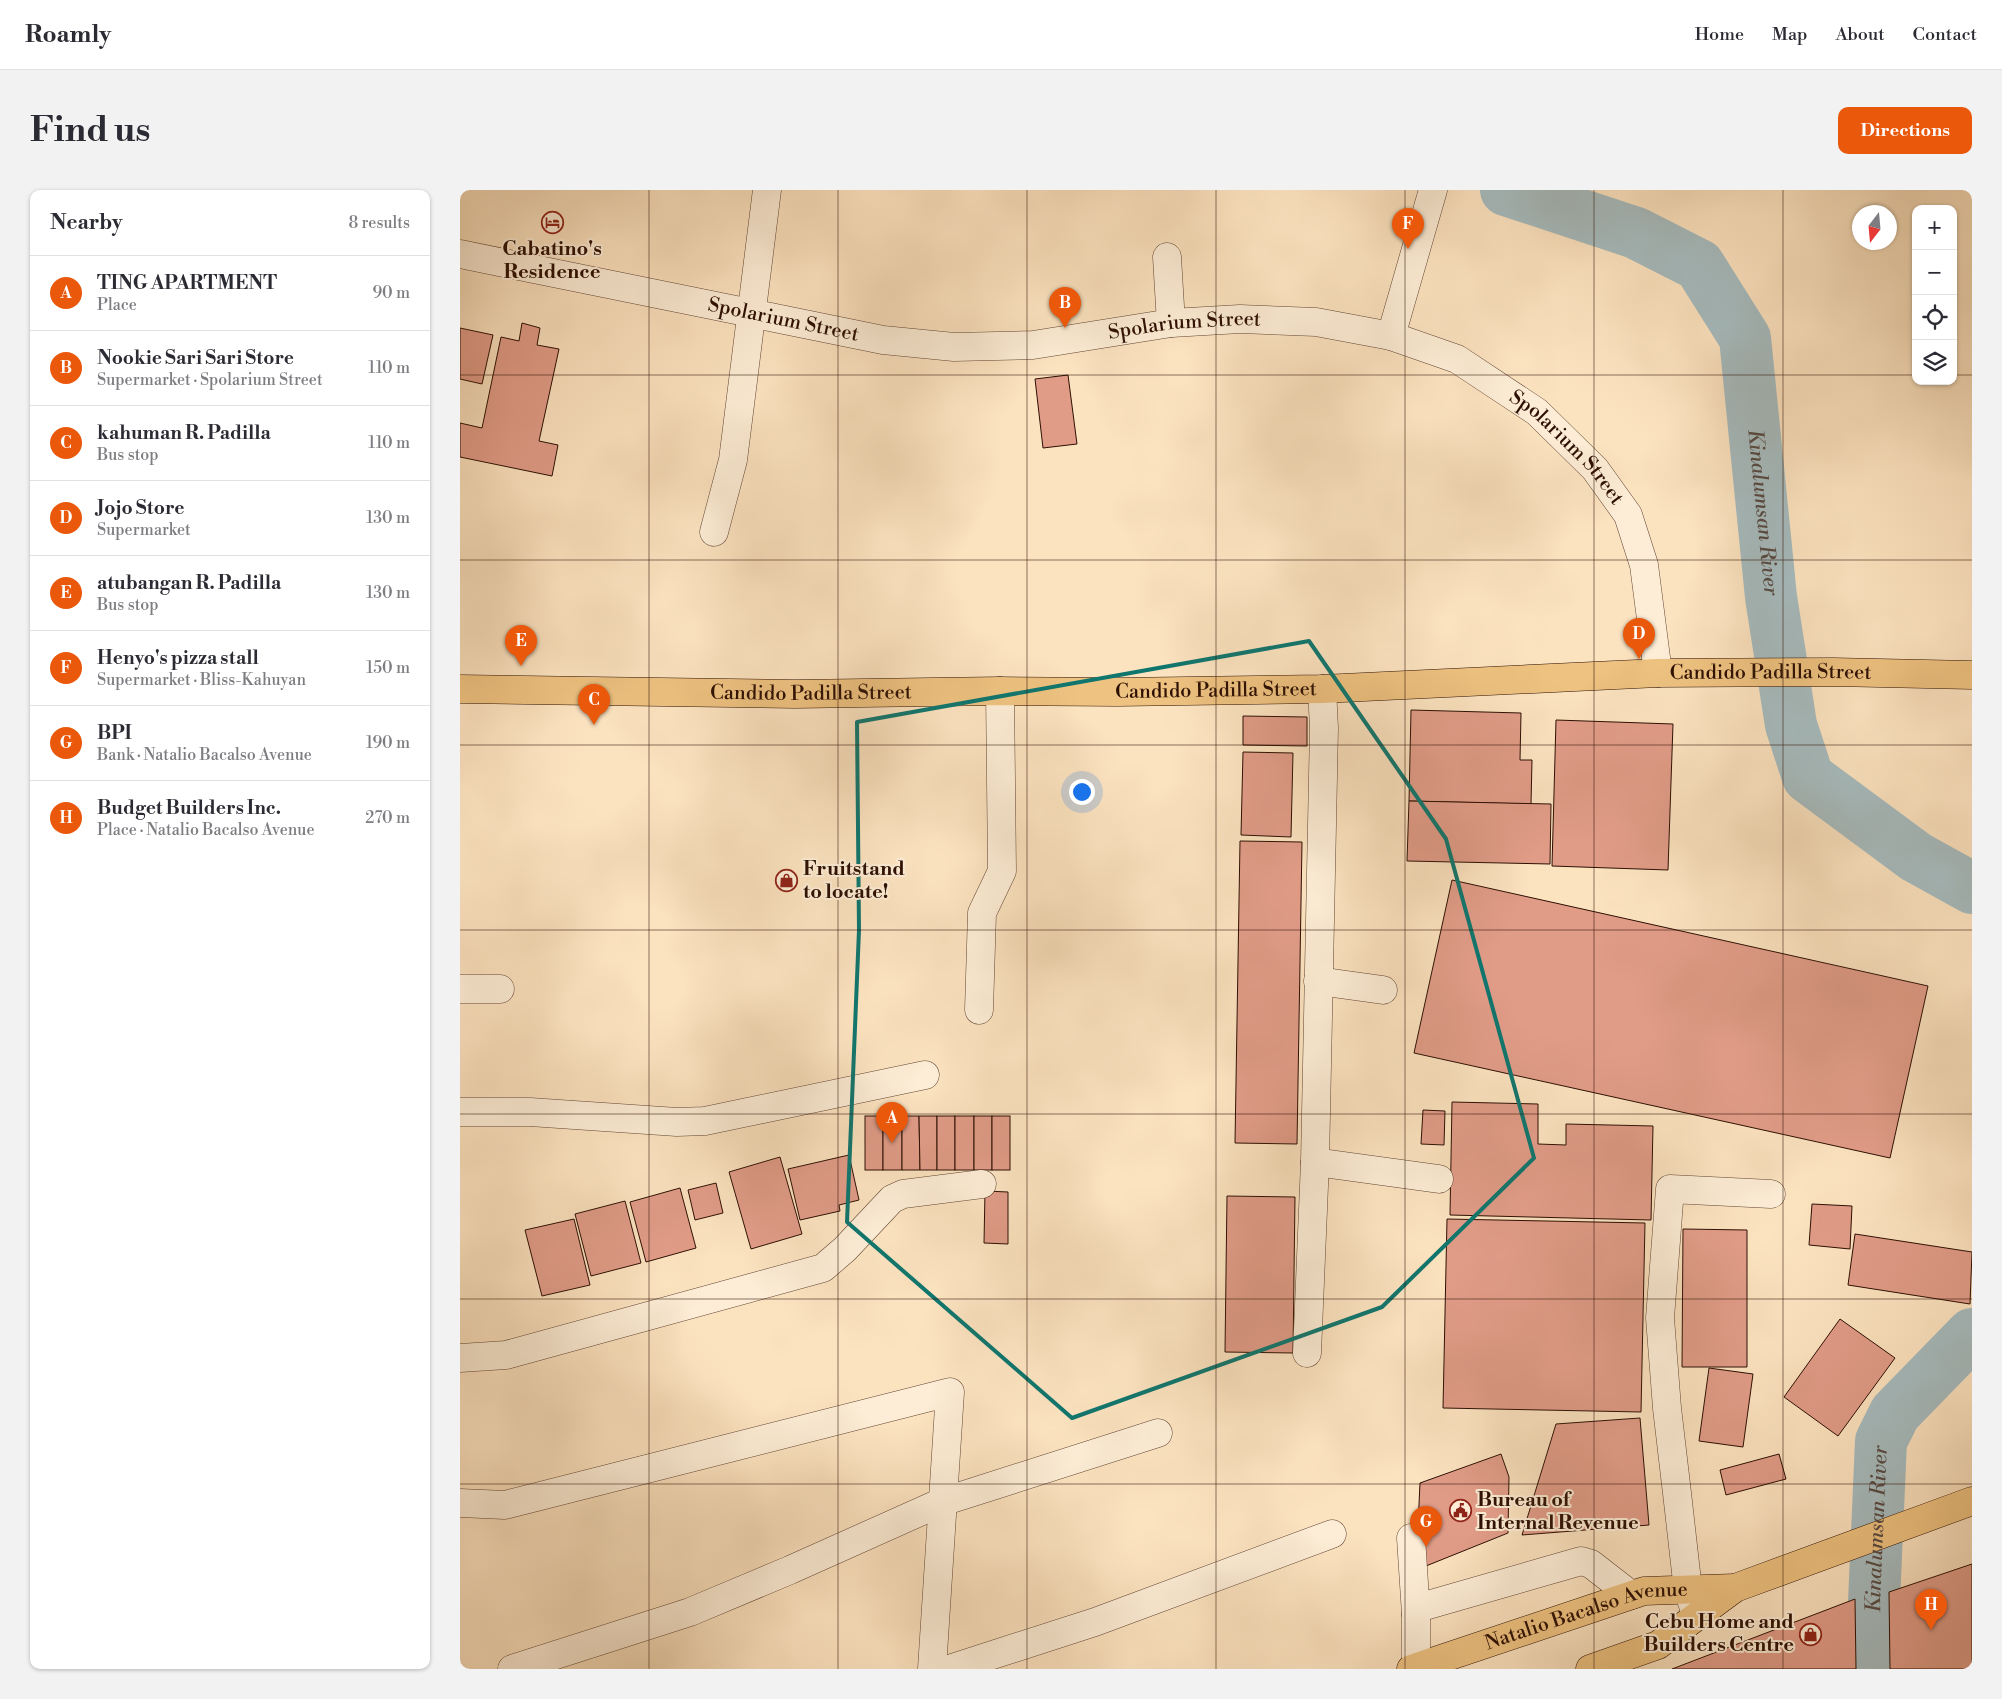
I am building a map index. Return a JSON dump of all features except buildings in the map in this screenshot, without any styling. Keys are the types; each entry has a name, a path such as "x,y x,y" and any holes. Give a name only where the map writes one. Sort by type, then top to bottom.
{"main road":[{"name":"Candido Padilla Street","path":"460,688 795,694 1000,690 1322,689 1658,673 1833,672 1972,675"},
{"name":"Natalio Bacalso Avenue","path":"1590,1669 1658,1645 1736,1588 1844,1546 1972,1501"},
{"name":"Natalio Bacalso Avenue","path":"1414,1668 1644,1591 1736,1588"}],"street":[{"path":"714,532 733,460 750,312 767,190"},
{"path":"1391,336 1432,193"},
{"name":"Spolarium Street","path":"460,254 883,340 954,347 1032,345 1172,323 1240,319 1316,322 1391,336 1457,359 1537,412 1595,470 1628,515 1644,565 1658,673"},
{"path":"1167,257 1172,323"},
{"path":"1307,1353 1315,1162 1324,728 1322,689"},
{"path":"979,1010 982,914 1002,871 1000,690"},
{"path":"1318,980 1383,990"},
{"path":"460,989 500,989"},
{"path":"460,1112 530,1112 677,1122 705,1121 925,1075"},
{"path":"1315,1162 1439,1178"},
{"path":"460,1358 506,1355 823,1268 845,1249 892,1199 903,1194 982,1184"},
{"path":"1696,1618 1688,1590 1667,1408 1660,1318 1670,1189 1771,1194"},
{"path":"460,1503 504,1505 950,1392 932,1669"},
{"path":"512,1669 690,1612 790,1570 942,1502 1158,1433"},
{"path":"949,1669 1095,1622 1332,1534"},
{"path":"1411,1538 1416,1614 1414,1668"},
{"path":"1416,1614 1421,1607 1581,1561 1591,1564 1631,1595"}],"highlighted area":[{"path":"1309,641 1446,839 1534,1158 1382,1307 1072,1418 847,1222 859,930 857,722"}],"waterway":[{"name":"Kinalumsan River","path":"1506,190 1636,233 1699,265 1745,338 1771,597 1791,725 1808,777 1916,857 1972,888"},
{"name":"Kinalumsan River","path":"1875,1669 1874,1602 1881,1441 1895,1413 1972,1334"}],"place":[{"name":"Cabatino's Residence","path":"552,223"},
{"name":"Henyo's pizza stall","path":"1408,249"},
{"name":"Nookie Sari Sari Store","path":"1065,328"},
{"name":"Jojo Store","path":"1639,659"},
{"name":"atubangan R. Padilla","path":"521,666"},
{"name":"kahuman R. Padilla","path":"594,725"},
{"name":"Fruitstand to locate!","path":"787,881"},
{"name":"TING APARTMENT","path":"892,1143"},
{"name":"Bureau of Internal Revenue","path":"1461,1511"},
{"name":"BPI","path":"1426,1547"},
{"name":"Budget Builders Inc.","path":"1931,1630"},
{"name":"Cebu Home and Builders Centre","path":"1810,1634"}]}
